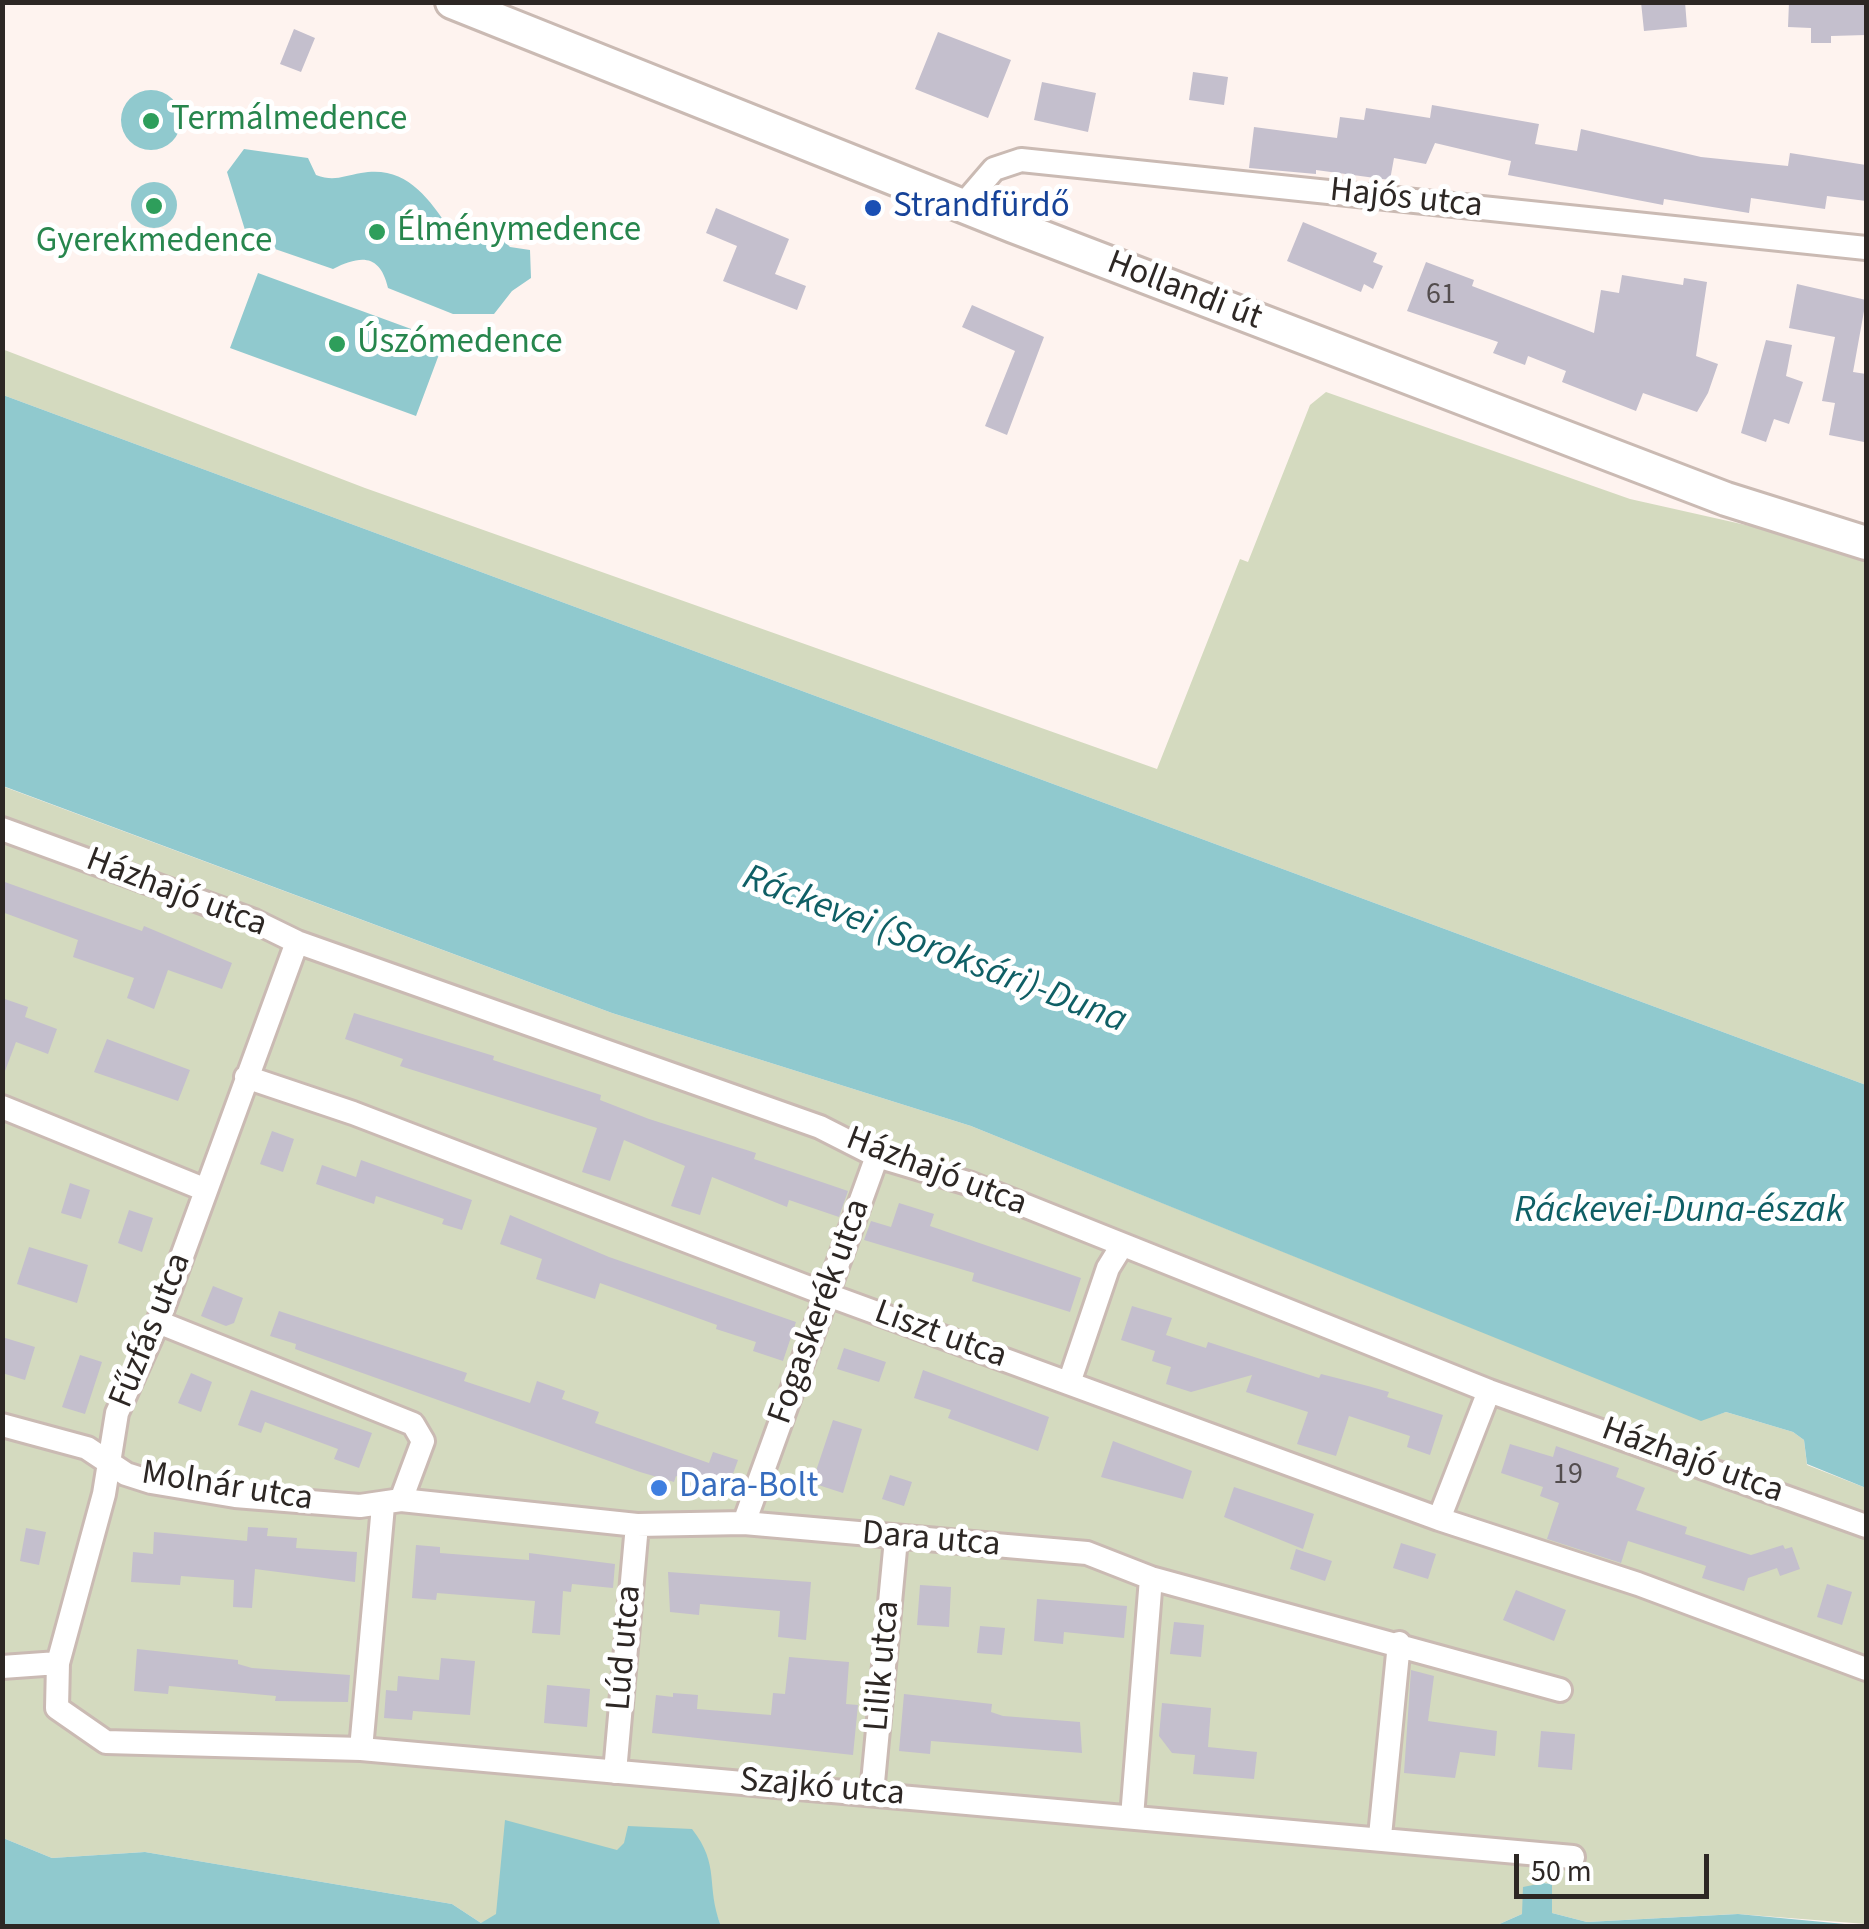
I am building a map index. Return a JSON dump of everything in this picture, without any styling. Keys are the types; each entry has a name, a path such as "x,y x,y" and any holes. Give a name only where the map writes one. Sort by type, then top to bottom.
{"street":[{"name":"Hollandi út","path":"452,2 963,205 1726,499 1866,543"},
{"name":"Hajós utca","path":"963,205 994,169 1021,160 1866,248"},
{"name":"Házhajó utca","path":"2,828 254,921 297,942 820,1127 877,1156 970,1184 1488,1390 1866,1526"},
{"name":"Fűzfás utca","path":"76,1724 57,1708 58,1663 104,1494 117,1413 158,1322 297,942"},
{"name":"Liszt utca","path":"246,1077 353,1113 828,1295 1439,1518 1638,1584 1866,1668"},
{"path":"2,1107 206,1190"},
{"name":"Fogaskerék utca","path":"744,1523 877,1156"},
{"path":"1069,1383 1108,1268 1121,1247"},
{"path":"158,1322 414,1424 423,1441 392,1503 361,1749"},
{"path":"1439,1518 1488,1390"},
{"name":"Molnár utca","path":"2,1424 87,1448 126,1474 168,1485 236,1496 392,1503"},
{"name":"Dara utca","path":"392,1503 638,1525 744,1523 1086,1553 1150,1578 1560,1690"},
{"name":"Lúd utca","path":"615,1772 638,1525"},
{"name":"Lilik utca","path":"872,1794 896,1539"},
{"path":"1132,1817 1150,1578"},
{"path":"1380,1836 1399,1643"},
{"path":"2,1666 58,1663"},
{"name":"Szajkó utca","path":"76,1724 106,1742 361,1749 1380,1836 1573,1857"}],"green space":[{"path":"2,349 365,488 1157,769 1240,559 1248,562 1310,405 1326,392 1630,499 1866,552 1866,1085 3,395"},
{"path":"2,786 612,1013 971,1126 1701,1420 1726,1412 1793,1432 1804,1440 1807,1465 1866,1488 1866,1924 1737,1914 1587,1922 1552,1913 1552,1884 1543,1883 1522,1914 1495,1926 721,1926 712,1903 481,1923 452,1904 145,1852 52,1858 3,1838"}],"water":[{"name":"Termálmedence","path":"151,90 172,99 181,120 172,141 151,150 130,141 121,120 130,99"},
{"name":"Élménymedence","path":"244,149 308,158 316,175 322,177 377,172 402,178 423,194 449,228 489,225 510,247 530,250 531,278 512,291 494,314 453,314 388,288 380,269 368,260 352,261 333,269 275,249 270,234 245,230 227,172"},
{"name":"Gyerekmedence","path":"154,182 170,189 177,205 170,221 154,228 138,221 131,205 138,189"},
{"name":"Úszómedence","path":"258,273 444,341 416,416 230,348"},
{"name":"Ráckevei-Duna-észak","path":"3,395 1866,1085 1866,1488 1807,1464 1804,1440 1793,1432 1726,1412 1701,1421 971,1126 612,1013 3,786"},
{"path":"505,1820 617,1850 624,1843 628,1826 692,1829 707,1854 721,1926 3,1926 3,1838 52,1858 145,1852 452,1904 481,1923 496,1914"},
{"path":"1552,1884 1552,1913 1587,1922 1738,1914 1866,1926 1495,1926 1522,1914 1523,1887"}],"building":[{"path":"1641,2 1685,2 1687,27 1644,31"},
{"path":"1789,2 1866,2 1866,35 1831,36 1831,43 1811,43 1811,28 1788,27"},
{"path":"294,29 315,38 301,72 280,64"},
{"path":"938,32 1011,60 988,118 915,89"},
{"path":"1193,72 1228,77 1224,105 1189,100"},
{"path":"1042,82 1096,93 1088,132 1034,120"},
{"path":"1432,105 1539,124 1535,144 1577,151 1581,129 1701,157 1788,166 1790,153 1866,165 1866,201 1827,196 1825,209 1751,198 1749,213 1664,199 1663,205 1508,175 1511,161 1435,143 1426,164 1394,158 1390,180 1316,170 1316,174 1249,168 1254,127 1337,138 1340,117 1364,120 1366,108 1430,118"},
{"path":"716,208 789,239 775,274 806,286 797,310 723,281 737,246 706,233"},
{"path":"1303,222 1377,253 1373,262 1383,266 1373,289 1364,284 1361,292 1287,261"},
{"path":"1426,262 1474,280 1472,286 1594,333 1601,290 1619,293 1622,275 1683,285 1684,278 1707,282 1696,356 1718,364 1708,393 1697,412 1643,393 1636,411 1562,382 1566,371 1528,356 1525,365 1493,353 1498,342 1407,311"},
{"path":"1797,284 1866,300 1853,372 1866,374 1864,442 1829,435 1835,403 1822,401 1835,337 1789,328"},
{"path":"972,305 1044,337 1007,435 985,426 1015,351 962,327"},
{"path":"1766,340 1792,345 1786,376 1803,382 1789,424 1774,419 1766,442 1741,433"},
{"path":"2,881 142,931 144,926 232,963 222,989 168,970 154,1009 127,998 134,978 73,957 78,940 2,912"},
{"path":"2,998 28,1007 25,1017 57,1029 48,1054 16,1042 5,1071"},
{"path":"354,1013 494,1056 493,1060 601,1095 600,1100 756,1153 754,1159 848,1191 839,1217 789,1200 787,1207 712,1177 700,1215 671,1206 685,1166 624,1140 610,1181 582,1172 597,1128 400,1066 403,1059 345,1039"},
{"path":"107,1039 190,1070 178,1101 94,1072"},
{"path":"272,1131 294,1139 283,1172 260,1164"},
{"path":"361,1160 472,1200 462,1230 442,1224 444,1219 376,1196 374,1204 316,1184 322,1165 356,1177"},
{"path":"70,1183 90,1190 81,1219 61,1213"},
{"path":"899,1203 934,1214 930,1226 1081,1278 1070,1312 972,1281 974,1273 864,1240 871,1221 891,1227"},
{"path":"129,1210 153,1218 142,1252 118,1243"},
{"path":"510,1215 609,1257 796,1322 783,1361 753,1351 756,1342 716,1329 717,1325 600,1283 595,1299 536,1279 542,1259 500,1244"},
{"path":"29,1247 88,1265 77,1303 17,1284"},
{"path":"213,1286 243,1298 234,1323 226,1326 201,1316"},
{"path":"1132,1306 1172,1318 1166,1335 1206,1348 1208,1342 1319,1378 1321,1374 1389,1392 1387,1397 1443,1415 1430,1455 1407,1447 1410,1436 1349,1416 1336,1456 1297,1444 1308,1412 1246,1392 1252,1375 1191,1392 1166,1384 1171,1367 1152,1361 1155,1351 1121,1340"},
{"path":"279,1311 467,1373 464,1381 530,1403 537,1381 565,1391 562,1399 599,1412 595,1423 709,1463 713,1452 738,1460 726,1493 676,1476 674,1482 640,1472 295,1349 296,1344 270,1336"},
{"path":"2,1337 35,1347 25,1380 2,1373"},
{"path":"844,1348 886,1362 879,1382 837,1369"},
{"path":"80,1355 102,1362 85,1414 62,1407"},
{"path":"923,1370 1049,1417 1038,1451 948,1418 951,1410 914,1398"},
{"path":"191,1373 212,1382 201,1412 178,1403"},
{"path":"251,1390 372,1433 359,1468 334,1459 338,1449 265,1422 261,1433 238,1425"},
{"path":"833,1420 862,1429 843,1493 812,1483"},
{"path":"1113,1441 1192,1471 1183,1499 1101,1477"},
{"path":"1510,1444 1553,1457 1556,1446 1619,1468 1616,1477 1645,1488 1636,1510 1687,1527 1685,1534 1751,1555 1783,1545 1785,1549 1792,1547 1800,1569 1780,1576 1777,1568 1748,1578 1744,1591 1702,1578 1706,1566 1628,1541 1621,1563 1547,1539 1559,1503 1540,1496 1543,1487 1501,1473"},
{"path":"890,1475 912,1482 904,1506 882,1499"},
{"path":"1234,1487 1314,1514 1303,1549 1224,1517"},
{"path":"248,1527 268,1528 267,1536 297,1538 296,1548 357,1552 355,1582 255,1569 252,1608 233,1607 234,1580 181,1576 180,1585 131,1582 133,1552 153,1554 154,1532 247,1541"},
{"path":"26,1528 46,1532 39,1565 20,1561"},
{"path":"1401,1543 1436,1554 1428,1579 1393,1568"},
{"path":"416,1545 440,1547 440,1553 529,1560 529,1553 615,1564 613,1588 572,1584 571,1592 563,1591 560,1635 532,1633 535,1601 437,1593 436,1600 412,1598"},
{"path":"1296,1549 1332,1561 1325,1581 1290,1569"},
{"path":"668,1572 811,1582 806,1640 778,1637 780,1611 700,1604 699,1615 670,1612"},
{"path":"1827,1584 1852,1592 1842,1625 1817,1617"},
{"path":"920,1585 951,1587 949,1627 917,1625"},
{"path":"1516,1590 1566,1610 1554,1641 1503,1620"},
{"path":"1037,1599 1127,1606 1124,1638 1064,1632 1063,1644 1034,1641"},
{"path":"1174,1622 1204,1625 1201,1657 1170,1654"},
{"path":"980,1626 1005,1628 1002,1655 977,1653"},
{"path":"137,1649 238,1660 238,1664 252,1668 350,1675 348,1702 275,1701 276,1696 169,1686 168,1694 134,1691"},
{"path":"789,1657 849,1662 846,1704 858,1705 853,1755 652,1733 656,1695 698,1695 697,1709 771,1715 773,1693 785,1694"},
{"path":"441,1658 475,1661 470,1715 413,1711 412,1720 384,1718 386,1690 397,1691 398,1676 439,1680"},
{"path":"1411,1670 1434,1676 1428,1721 1497,1731 1495,1756 1460,1752 1455,1778 1404,1773"},
{"path":"547,1685 590,1689 587,1727 544,1723"},
{"path":"904,1694 992,1704 991,1712 1003,1716 1080,1722 1082,1753 931,1741 930,1754 899,1751"},
{"path":"1162,1703 1211,1708 1208,1747 1257,1752 1254,1779 1193,1774 1195,1755 1172,1753 1159,1736"},
{"path":"1541,1731 1575,1734 1572,1770 1538,1767"}],"place":[{"name":"Termálmedence","path":"151,121"},
{"name":"Gyerekmedence","path":"154,206"},
{"name":"Strandfürdő","path":"873,208"},
{"name":"Élménymedence","path":"377,232"},
{"name":"Úszómedence","path":"337,344"},
{"name":"Dara-Bolt","path":"659,1488"}],"water label":[{"name":"Ráckevei (Soroksári)-Duna","path":"934,951"}]}
